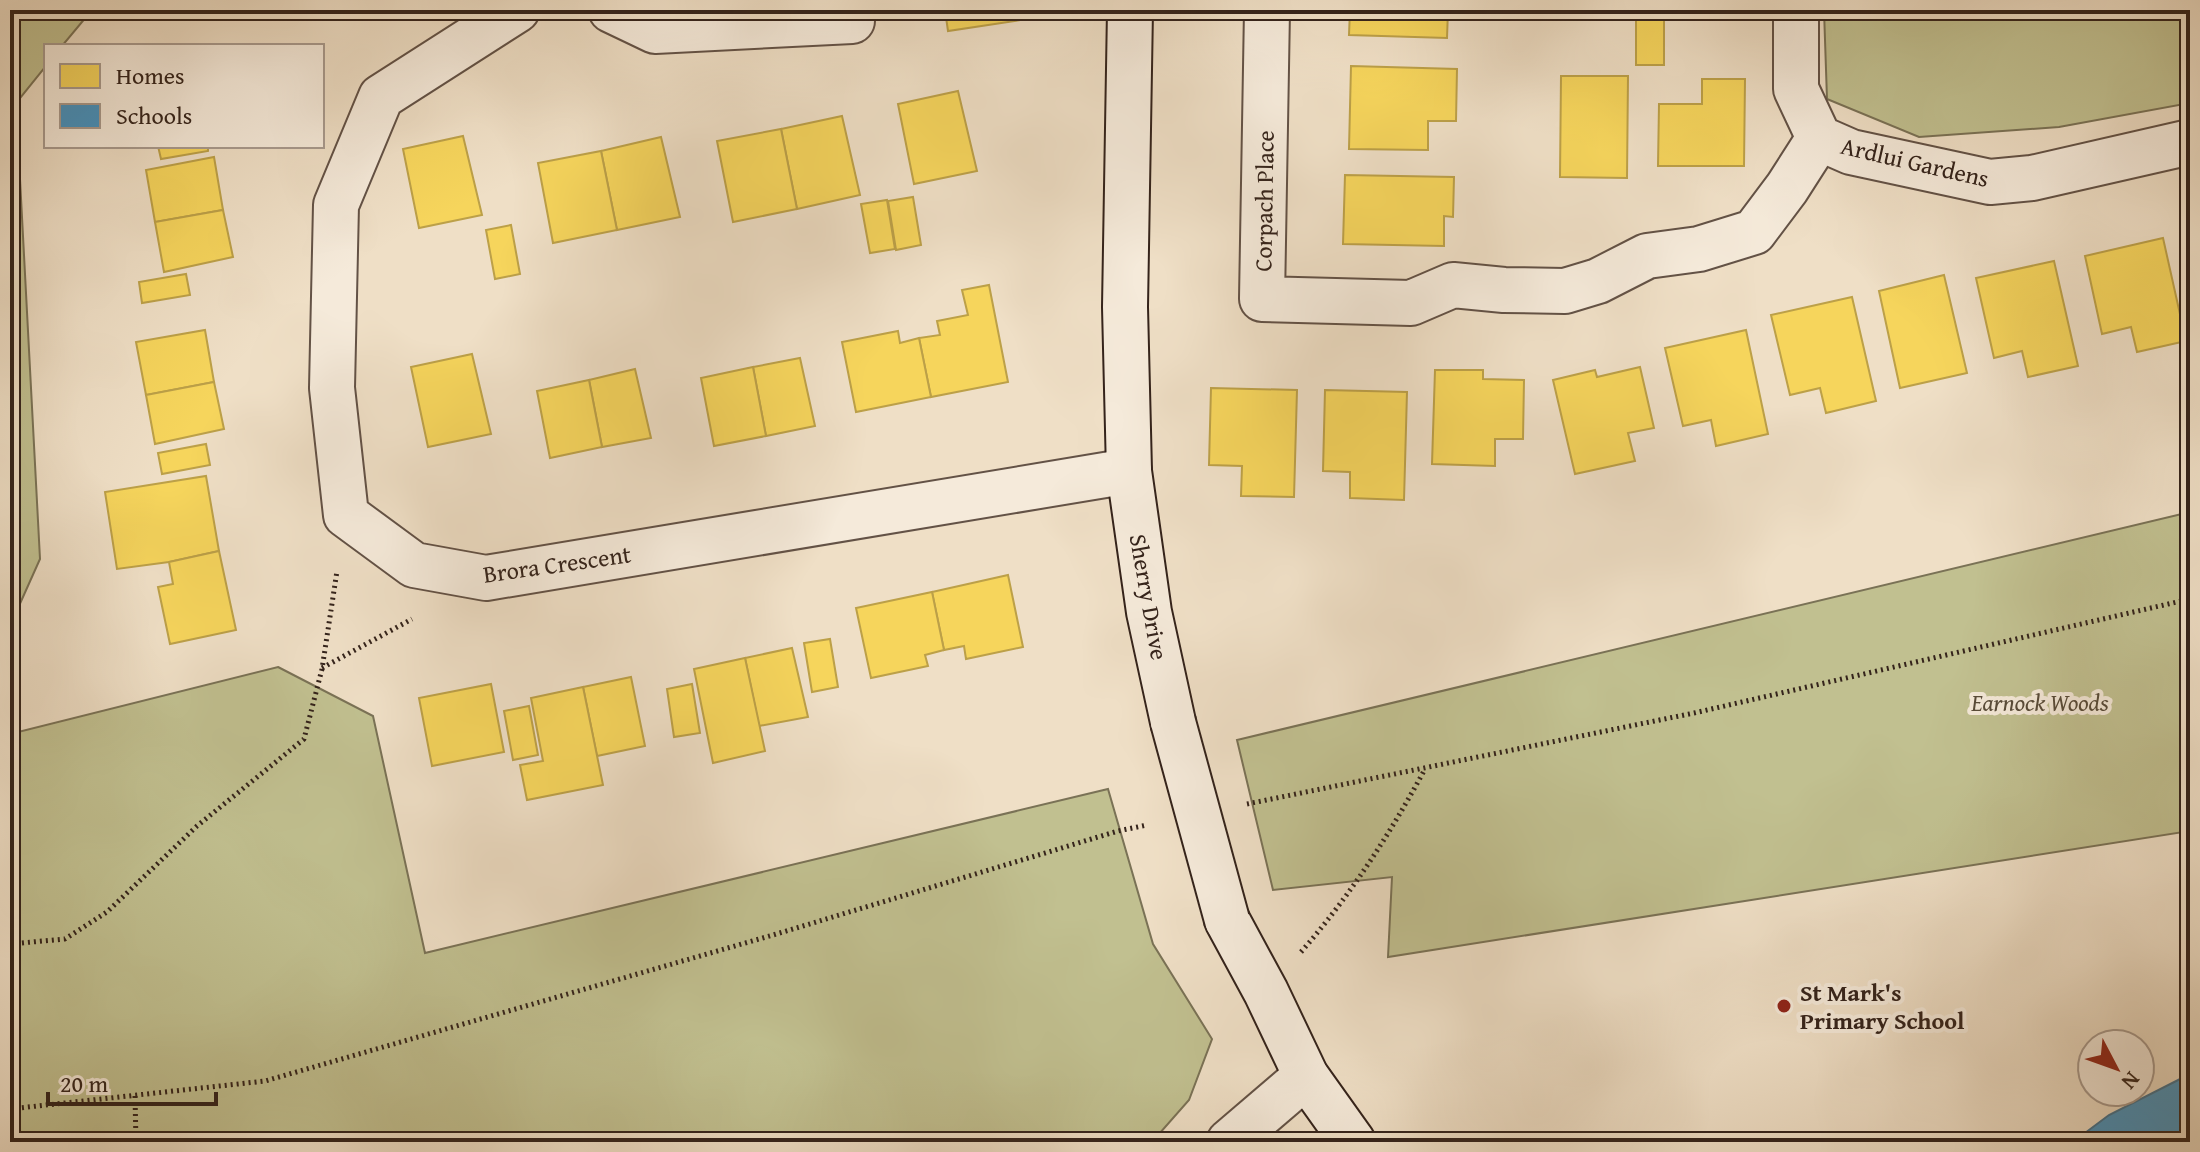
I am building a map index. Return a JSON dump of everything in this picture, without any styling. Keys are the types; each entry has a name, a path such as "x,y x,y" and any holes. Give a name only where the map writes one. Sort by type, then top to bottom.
{"street":[{"path":"346,515 332,388 336,205 381,97 517,10"},
{"path":"611,10 655,31 852,21"},
{"name":"Sherry Drive","path":"1130,10 1125,307 1129,471 1149,612 1173,722 1227,920 1306,1076 1353,1142"},
{"name":"Corpach Place","path":"1267,10 1262,299 1411,303 1453,285 1565,291 1598,281 1647,256 1699,249 1754,232 1819,138"},
{"name":"Ardlui Gardens","path":"1796,10 1796,89 1819,138 1851,152 1990,182 2032,178 2190,142"},
{"name":"Brora Crescent","path":"346,515 414,565 486,578 1129,471"},
{"path":"1229,1142 1306,1076"}],"path":[{"path":"10,944 65,939 107,912 197,826 304,739 322,669 346,515"},
{"path":"1241,805 1694,713 2190,599"},
{"path":"322,669 418,616"},
{"path":"1266,992 1337,911 1401,813 1426,768"},
{"path":"10,1109 265,1081 1148,824"},
{"path":"135,1096 136,1142"}],"green space":[{"path":"10,10 92,10 64,44 44,44 44,68 16,103 40,559 10,626"},
{"path":"1824,10 2157,10 2190,19 2190,103 2059,127 1919,137 1827,99"},
{"name":"Earnock Woods","path":"2190,512 2190,831 1388,957 1392,877 1273,890 1237,740"},
{"path":"278,667 373,716 425,953 1108,789 1153,944 1212,1039 1189,1100 1152,1142 10,1142 10,734"}],"building: Homes":[{"path":"945,10 1019,10 1021,20 948,31"},
{"path":"1350,10 1448,10 1447,38 1349,35"},
{"path":"1636,10 1664,10 1664,65 1636,65"},
{"path":"1351,66 1457,69 1456,121 1428,121 1428,150 1349,149"},
{"path":"1561,76 1628,76 1627,178 1560,177"},
{"path":"1702,79 1745,79 1744,166 1658,166 1659,104 1702,104"},
{"path":"958,91 977,171 914,184 898,104"},
{"path":"842,116 860,195 797,209 781,129"},
{"path":"781,129 797,209 733,222 717,141"},
{"path":"463,136 482,215 419,228 403,149"},
{"path":"661,137 680,217 617,230 601,151"},
{"path":"158,148 208,148 208,151 161,159"},
{"path":"601,151 617,230 553,243 538,163"},
{"path":"214,157 223,210 155,222 146,170"},
{"path":"1345,175 1454,177 1453,217 1444,216 1444,246 1343,244"},
{"path":"913,197 921,245 896,250 888,201"},
{"path":"887,200 895,249 870,253 861,204"},
{"path":"223,210 233,257 164,272 155,222"},
{"path":"511,225 520,274 495,279 486,230"},
{"path":"2163,238 2186,341 2137,352 2131,327 2102,334 2085,256"},
{"path":"2054,261 2078,366 2028,377 2022,351 1994,358 1976,278"},
{"path":"186,274 190,295 142,303 139,282"},
{"path":"1944,275 1967,373 1900,388 1879,291"},
{"path":"989,285 1008,382 931,397 919,338 940,335 937,321 968,315 962,290"},
{"path":"1852,297 1876,401 1826,413 1820,388 1790,395 1771,315"},
{"path":"205,330 214,382 146,395 136,342"},
{"path":"1746,330 1768,434 1716,446 1711,420 1683,426 1665,348"},
{"path":"898,331 900,343 919,338 931,397 856,412 842,342"},
{"path":"472,354 491,434 428,447 411,367"},
{"path":"800,358 815,426 766,436 753,367"},
{"path":"753,367 766,436 714,446 701,378"},
{"path":"1640,367 1654,428 1628,433 1635,461 1575,474 1553,380 1595,370 1597,377"},
{"path":"635,369 651,438 602,447 589,380"},
{"path":"1435,370 1483,370 1483,379 1524,380 1523,439 1495,439 1495,466 1432,464"},
{"path":"589,380 602,447 550,458 537,391"},
{"path":"214,382 224,429 155,444 146,395"},
{"path":"1211,388 1297,390 1294,497 1241,496 1242,466 1209,465"},
{"path":"1325,390 1407,392 1404,500 1350,498 1350,472 1323,471"},
{"path":"206,444 210,465 162,474 158,453"},
{"path":"206,476 219,551 117,569 105,492"},
{"path":"219,551 236,630 170,644 158,587 173,584 169,562"},
{"path":"1008,575 1023,647 966,659 964,646 944,650 932,592"},
{"path":"932,592 944,650 925,655 928,666 871,678 856,608"},
{"path":"830,639 838,687 812,692 804,643"},
{"path":"792,648 808,717 759,726 745,658"},
{"path":"745,658 765,751 713,763 694,669"},
{"path":"631,677 645,746 597,756 583,687"},
{"path":"491,684 504,752 432,766 419,698"},
{"path":"692,684 700,733 674,737 667,689"},
{"path":"583,687 603,785 527,800 520,765 543,761 531,698"},
{"path":"529,706 538,755 513,760 504,711"}],"building: Schools":[{"path":"2190,1074 2190,1142 2073,1142 2123,1108 2156,1108 2156,1091"}],"place":[{"name":"St Mark's Primary School","path":"1784,1006"}]}
